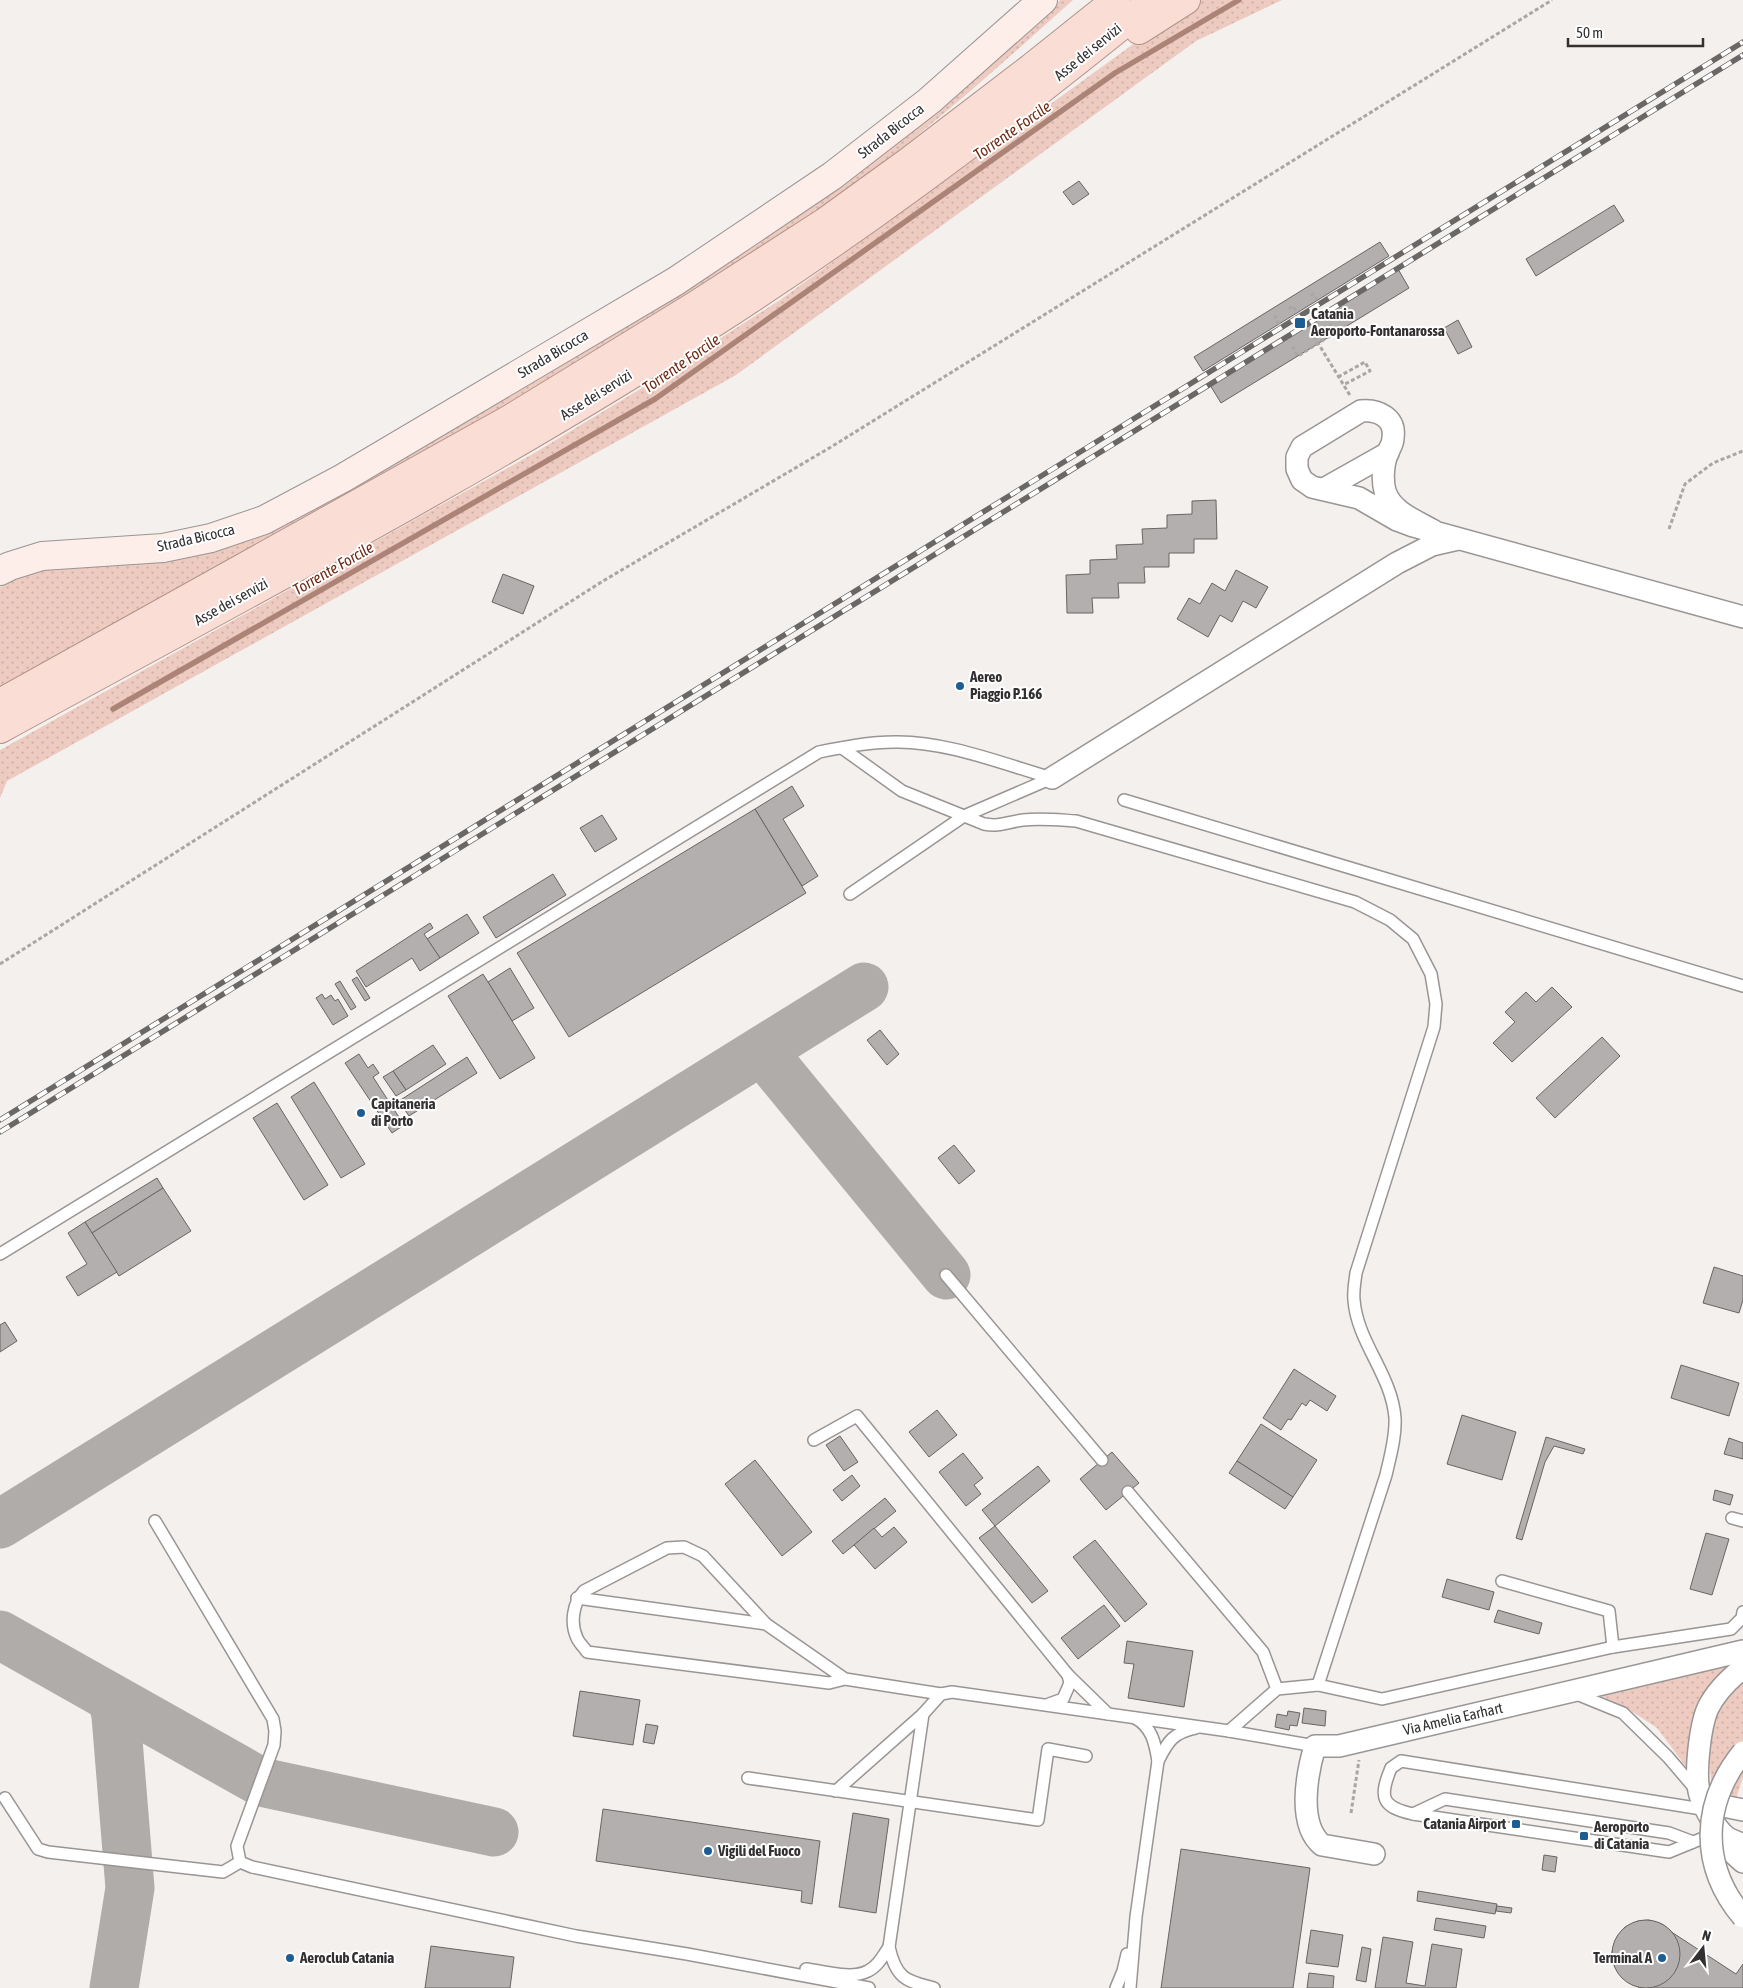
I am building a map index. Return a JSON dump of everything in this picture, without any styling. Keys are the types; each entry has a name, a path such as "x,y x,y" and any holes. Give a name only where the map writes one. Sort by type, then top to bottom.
{"main road":[{"name":"Strada Bicocca","path":"0,572 10,566 42,556 163,548 211,538 264,520 343,478 676,281 832,176 929,101 1043,0"},
{"path":"908,162 982,87 1086,0"},
{"name":"Asse dei servizi","path":"0,703 510,419 693,307 825,222 908,162 1116,0"},
{"name":"Asse dei servizi","path":"0,729 523,440 706,328 862,222 1050,83 1153,0"},
{"path":"1050,83 1105,52 1186,0"}],"street":[{"path":"1434,531 1403,514 1391,503 1385,491 1383,478 1388,452 1394,435 1392,426 1387,418 1379,412 1361,411 1302,447 1297,457 1297,469 1302,480 1312,487 1359,498 1397,520 1434,531 1461,539 1743,617"},
{"path":"1324,489 1388,452"},
{"path":"1052,778 1398,562 1432,544 1461,539"},
{"name":"Via Amelia Earhart","path":"1315,1746 1339,1746 1743,1651"},
{"path":"1743,1668 1722,1686 1708,1708 1702,1727 1698,1754 1704,1802 1713,1821 1729,1837 1732,1852 1743,1862"},
{"path":"1315,1746 1307,1784 1308,1815 1312,1832 1322,1845 1374,1854"},
{"path":"1743,1752 1728,1773 1716,1800 1711,1838 1715,1868 1720,1883 1743,1917"},
{"path":"1704,1802 1743,1810"}],"lane":[{"path":"0,1254 819,752 896,742 943,746 1052,778"},
{"path":"842,748 902,791 984,824 997,826 1023,820 1052,819 1076,821 1355,902 1390,920 1412,939 1431,974 1436,1004 1434,1027 1356,1273 1354,1300 1362,1331 1388,1387 1395,1418 1392,1446 1386,1475 1318,1686"},
{"path":"850,894 964,816 1052,778"},
{"path":"1124,800 1743,986"},
{"path":"946,1275 1102,1460"},
{"path":"814,1440 857,1416 1068,1675 1108,1714"},
{"path":"1128,1492 1262,1652 1277,1688"},
{"path":"155,1522 273,1720 275,1731 274,1745 237,1846 240,1862"},
{"path":"845,1679 766,1624 703,1556 684,1547 667,1548 584,1592 577,1598 572,1620 577,1639 587,1652 829,1683 845,1679 941,1694 952,1692 1204,1727 1315,1746"},
{"path":"1502,1580 1609,1611 1613,1647"},
{"path":"577,1598 766,1624"},
{"path":"1229,1731 1277,1688 1318,1686 1382,1699 1613,1647 1730,1629 1742,1618 1743,1612"},
{"path":"1044,1705 1063,1699 1070,1683 1068,1675"},
{"path":"1570,1692 1623,1712 1668,1757 1704,1802"},
{"path":"836,1791 923,1714 941,1694"},
{"path":"923,1714 889,1947 892,1961 900,1976 911,1982 934,1988"},
{"path":"1131,1717 1144,1724 1149,1730 1154,1740 1158,1761"},
{"path":"1130,1988 1136,1917 1158,1761 1166,1744 1180,1732 1204,1727"},
{"path":"748,1778 1038,1820 1048,1749 1086,1756"},
{"path":"1704,1802 1401,1761 1391,1768 1384,1798 1388,1805 1396,1810 1413,1814 1669,1852 1693,1842 1729,1837"},
{"path":"5,1798 29,1838 38,1849 223,1872 240,1862 261,1869 576,1936 688,1954 869,1988"},
{"path":"1413,1814 1445,1799 1669,1833 1693,1842"},
{"path":"1116,1988 1123,1971 1136,1917"},
{"path":"688,1954 850,1974 868,1972 878,1963 889,1947"}],"path":[{"path":"0,964 603,580 831,447 1552,0"},
{"path":"1311,296 1313,294 1317,300"},
{"path":"1289,309 1293,306 1297,313"},
{"path":"1277,316 1275,317 1279,324"},
{"path":"1295,346 1293,348 1298,356 1336,332 1331,324 1329,326"},
{"path":"1308,325 1343,386 1370,371 1365,362 1338,377"},
{"path":"1308,339 1313,336"},
{"path":"1669,529 1685,484 1713,463 1743,451"}],"shaded area":[{"path":"1060,0 1073,0 974,88 913,139 803,220 726,271 535,388 384,476 0,686 0,587 15,578 47,569 268,529 995,58"},
{"path":"1199,0 1282,0 1196,41 736,375 7,781 0,798 0,750 531,455 647,385 780,300 1168,19"},
{"path":"1736,1664 1693,1776 1657,1728 1630,1710 1594,1692"},
{"path":"1743,1680 1743,1777 1736,1799 1724,1795 1711,1780 1708,1748 1710,1732 1717,1714 1727,1695"}],"building":[{"path":"1079,181 1089,194 1073,205 1063,192"},
{"path":"1614,205 1624,221 1536,276 1526,259"},
{"path":"1380,242 1389,256 1203,371 1194,357"},
{"path":"1398,269 1409,288 1221,403 1210,385"},
{"path":"1458,320 1472,347 1458,354 1444,328"},
{"path":"1216,500 1217,539 1194,539 1194,553 1169,553 1169,567 1144,567 1145,583 1118,583 1119,598 1092,598 1093,613 1067,613 1066,575 1090,574 1090,560 1117,559 1116,545 1143,544 1142,529 1167,528 1167,515 1192,514 1192,501"},
{"path":"1236,570 1268,587 1256,608 1243,601 1232,622 1220,615 1208,637 1177,619 1189,598 1200,604 1212,583 1225,591"},
{"path":"503,574 534,586 523,614 492,602"},
{"path":"792,786 804,806 783,819 818,876 802,886 755,809"},
{"path":"755,809 806,893 569,1037 517,953"},
{"path":"602,815 617,839 595,852 580,828"},
{"path":"553,874 566,895 496,938 483,917"},
{"path":"467,914 479,933 440,958 427,939"},
{"path":"430,923 433,928 424,934 440,958 420,971 412,958 366,987 356,971"},
{"path":"510,968 534,1008 512,1021 488,982"},
{"path":"483,974 535,1058 500,1079 448,996"},
{"path":"357,977 370,998 365,1001 352,980"},
{"path":"340,981 356,1007 351,1010 335,984"},
{"path":"1552,987 1572,1007 1512,1062 1493,1043 1515,1022 1505,1012 1526,992 1536,1002"},
{"path":"322,994 325,999 331,995 335,1001 338,999 348,1016 333,1025 316,998"},
{"path":"880,1030 899,1054 887,1065 867,1040"},
{"path":"1602,1037 1620,1056 1555,1118 1536,1098"},
{"path":"433,1045 446,1064 406,1090 393,1071"},
{"path":"359,1054 368,1068 373,1064 379,1073 373,1077 404,1125 392,1133 345,1063"},
{"path":"467,1057 477,1073 409,1116 399,1101"},
{"path":"393,1071 406,1090 396,1096 383,1077"},
{"path":"314,1082 365,1164 341,1178 291,1097"},
{"path":"277,1103 328,1185 304,1200 253,1118"},
{"path":"954,1145 975,1171 959,1184 938,1158"},
{"path":"157,1178 163,1188 92,1233 85,1222"},
{"path":"163,1188 191,1231 119,1276 92,1233"},
{"path":"85,1222 117,1272 78,1296 66,1277 87,1264 68,1233"},
{"path":"1714,1267 1743,1276 1743,1300 1739,1313 1703,1303"},
{"path":"5,1322 17,1341 0,1352 0,1325"},
{"path":"1681,1365 1739,1383 1729,1416 1671,1398"},
{"path":"1294,1369 1336,1396 1327,1411 1310,1400 1306,1406 1302,1403 1291,1420 1288,1419 1281,1430 1263,1418"},
{"path":"937,1410 957,1435 929,1457 909,1432"},
{"path":"1462,1415 1516,1432 1502,1480 1447,1464"},
{"path":"1261,1424 1317,1460 1293,1497 1237,1461"},
{"path":"840,1436 858,1462 844,1471 826,1445"},
{"path":"1546,1437 1585,1449 1583,1454 1554,1446 1545,1462 1522,1540 1516,1538"},
{"path":"1729,1438 1743,1443 1743,1459 1724,1454"},
{"path":"1112,1452 1139,1483 1106,1510 1080,1479"},
{"path":"963,1453 983,1478 974,1485 981,1494 966,1506 939,1472"},
{"path":"755,1460 812,1532 782,1556 725,1484"},
{"path":"1237,1461 1293,1497 1285,1509 1229,1473"},
{"path":"1038,1466 1050,1481 995,1526 982,1510"},
{"path":"852,1475 860,1486 842,1501 833,1490"},
{"path":"1715,1490 1733,1495 1730,1505 1713,1500"},
{"path":"885,1498 896,1511 843,1554 832,1541"},
{"path":"995,1526 1048,1591 1032,1603 979,1538"},
{"path":"894,1527 907,1542 875,1569 854,1545 874,1528 882,1537"},
{"path":"1706,1533 1729,1539 1712,1595 1690,1589"},
{"path":"1095,1540 1147,1604 1125,1622 1073,1557"},
{"path":"1447,1579 1494,1592 1489,1610 1442,1597"},
{"path":"1104,1605 1120,1626 1078,1659 1061,1638"},
{"path":"1498,1610 1542,1623 1539,1634 1494,1622"},
{"path":"1127,1641 1193,1651 1184,1707 1128,1698 1134,1664 1124,1663"},
{"path":"580,1691 640,1700 633,1745 573,1736"},
{"path":"1304,1708 1326,1711 1325,1726 1302,1723"},
{"path":"1288,1711 1300,1713 1297,1726 1290,1725 1289,1730 1275,1727 1277,1714 1287,1716"},
{"path":"646,1724 658,1726 654,1744 643,1742"},
{"name":"Vigili del Fuoco","path":"603,1809 820,1841 812,1904 801,1902 802,1891 596,1861"},
{"path":"853,1813 889,1819 876,1913 839,1907"},
{"path":"1181,1849 1310,1868 1293,1988 1161,1988"},
{"path":"1544,1855 1557,1857 1555,1872 1542,1870"},
{"path":"1418,1891 1497,1904 1495,1914 1417,1901"},
{"path":"1497,1906 1512,1908 1511,1913 1496,1911"},
{"path":"1436,1918 1486,1926 1484,1938 1434,1930"},
{"name":"Terminal A","path":"1646,1920 1659,1923 1670,1930 1677,1941 1680,1954 1677,1967 1670,1978 1659,1985 1646,1988 1633,1985 1622,1978 1615,1967 1612,1954 1615,1941 1622,1930 1633,1923"},
{"name":"Terminal A","path":"1649,1920 1662,1924 1736,1974 1743,1964 1743,1988 1638,1988 1628,1982 1619,1974 1614,1964 1612,1952 1614,1944 1625,1927 1638,1921"},
{"path":"1311,1930 1343,1935 1338,1967 1306,1963"},
{"path":"1383,1937 1413,1942 1406,1983 1425,1986 1432,1944 1462,1949 1456,1988 1375,1988"},
{"path":"431,1946 514,1957 510,1988 425,1988"},
{"path":"1362,1947 1371,1949 1366,1982 1356,1980"},
{"path":"1309,1973 1334,1976 1333,1988 1307,1988"}],"waterway":[{"name":"Torrente Forcile","path":"113,709 655,399 1115,73 1239,0"}],"taxiway":[{"path":"0,1524 864,987"},
{"path":"762,1051 946,1275"},
{"path":"0,1635 261,1782 494,1832"},
{"path":"109,1697 114,1706 116,1716 130,1888 114,1988"}],"railway":[{"path":"0,1120 1743,42"},
{"path":"0,1132 1743,55"}],"place":[{"name":"Catania Aeroporto-Fontanarossa","path":"1300,323"},
{"name":"Aereo Piaggio P.166","path":"960,686"},
{"name":"Capitaneria di Porto","path":"361,1113"},
{"name":"Catania Airport","path":"1516,1824"},
{"name":"Aeroporto di Catania","path":"1584,1836"},
{"name":"Vigili del Fuoco","path":"708,1851"},
{"name":"Aeroclub Catania","path":"290,1958"},
{"name":"Terminal A","path":"1662,1958"}]}
